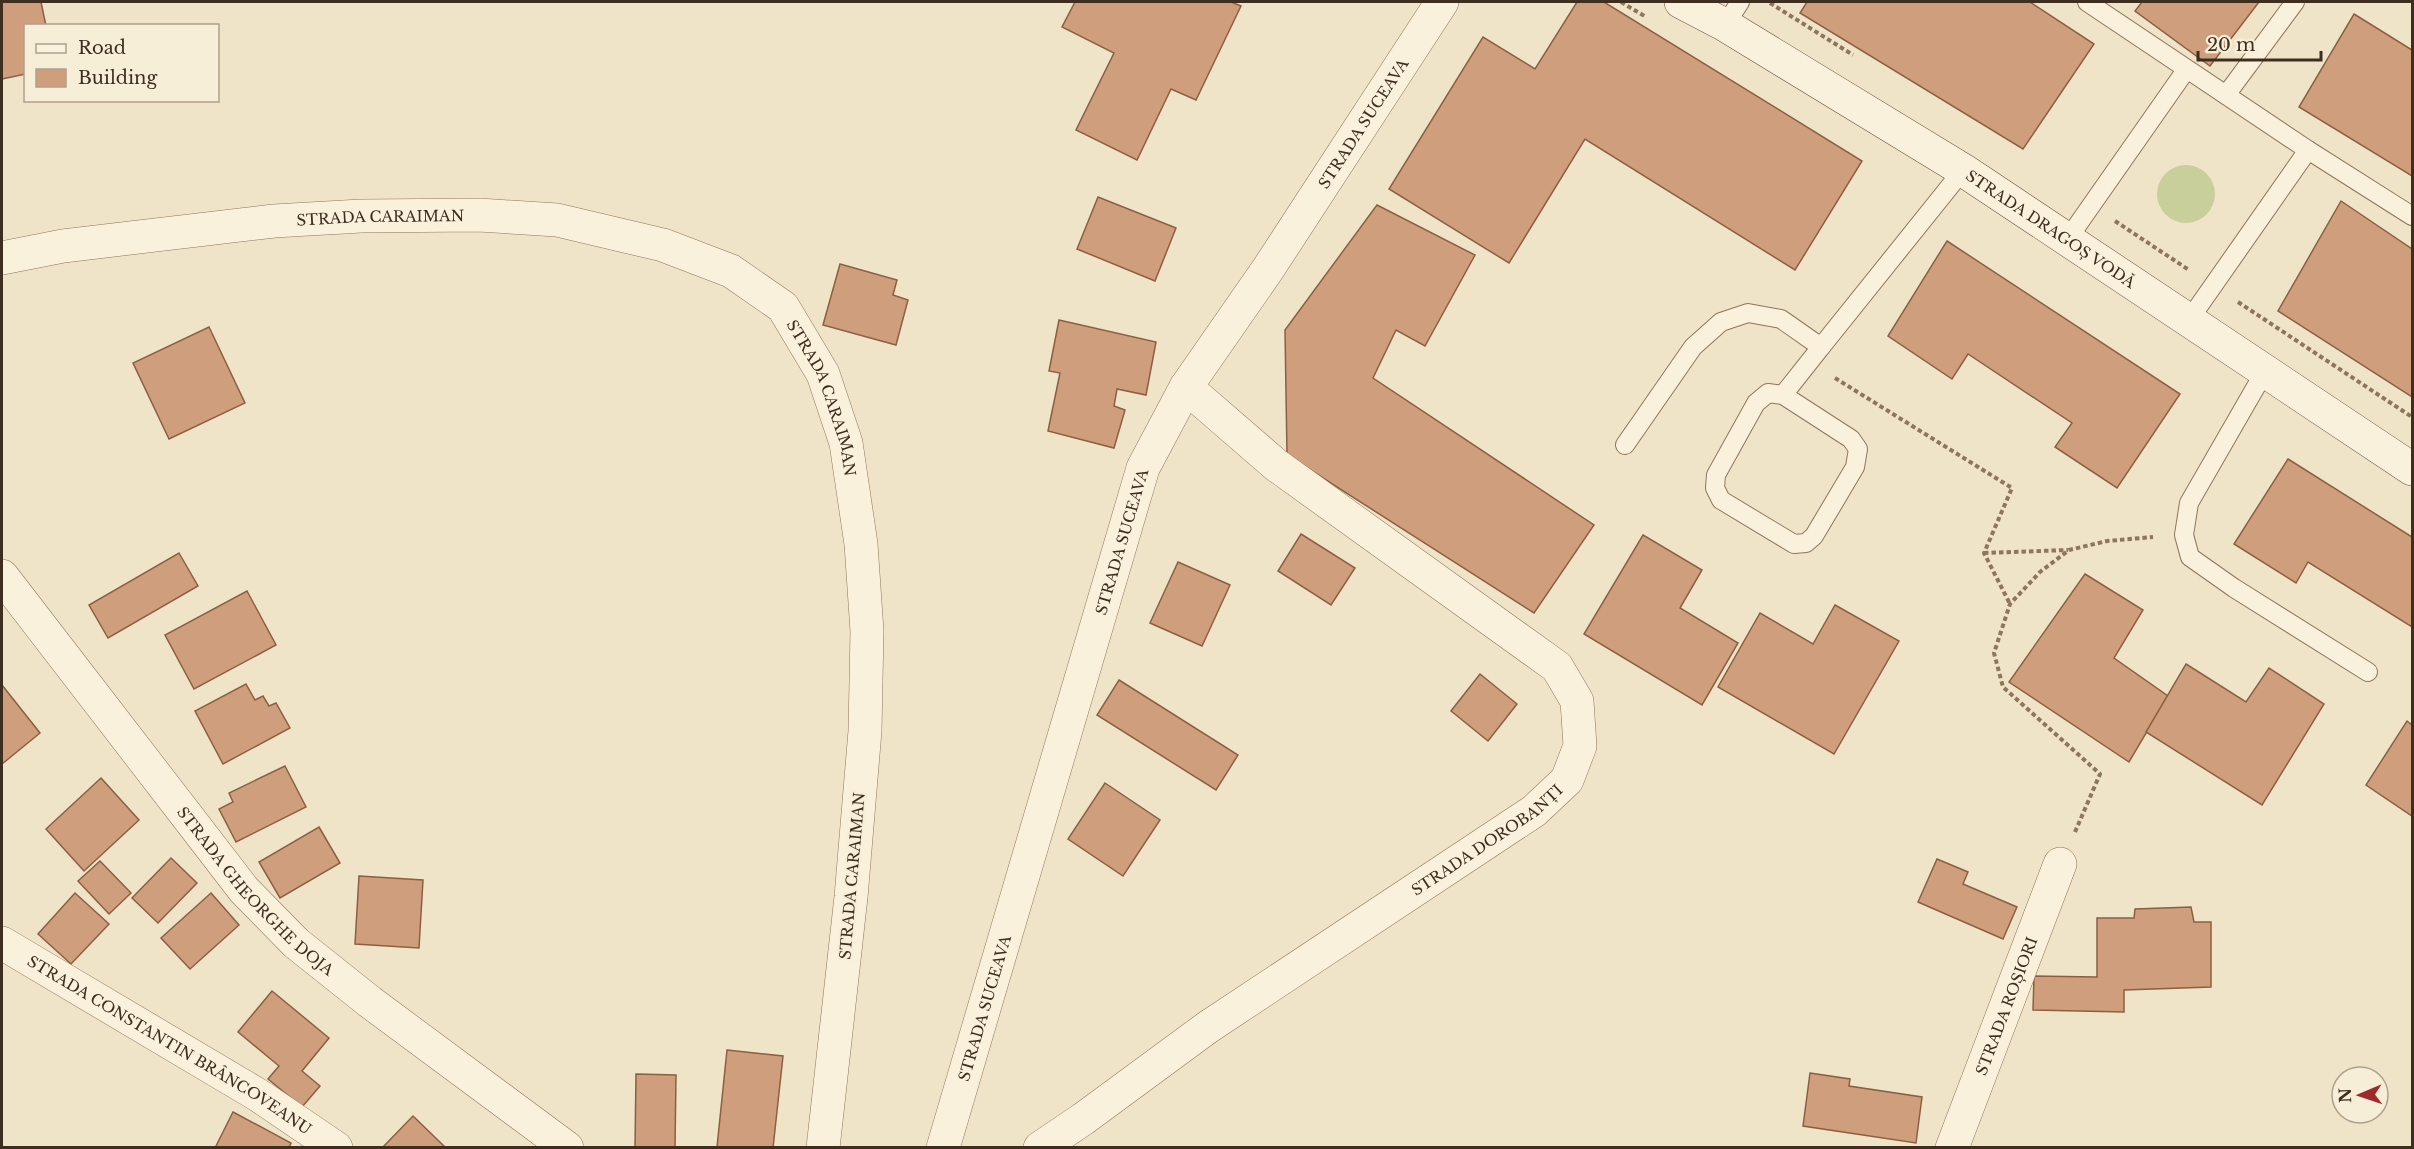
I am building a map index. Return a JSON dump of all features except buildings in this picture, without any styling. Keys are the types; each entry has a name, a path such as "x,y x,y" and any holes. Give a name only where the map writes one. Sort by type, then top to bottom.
{"street":[{"name":"STRADA SUCEAVA","path":"943,1148 1143,468 1186,387 1268,268 1443,2"},
{"name":"STRADA DRAGOȘ VODĂ","path":"1682,2 1732,13 1963,171 2412,469"},
{"name":"STRADA CARAIMAN","path":"2,258 63,246 274,221 361,216 479,215 557,220 663,245 731,271 783,307 823,374 846,443 861,544 867,632 865,732 852,885 823,1148"},
{"name":"STRADA DOROBANȚI","path":"1040,1148 1208,1027 1534,811 1567,780 1580,747 1577,701 1557,667 1276,465 1186,387"},
{"name":"STRADA GHEORGHE DOJA","path":"2,576 244,890 296,943 370,1002 567,1148"},
{"name":"STRADA ROȘIORI","path":"1952,1148 2060,864"},
{"name":"STRADA CONSTANTIN BRÂNCOVEANU","path":"2,943 258,1095 336,1148"}],"lane":[{"path":"2087,2 2186,70 2412,216"},
{"path":"2226,95 2295,2"},
{"path":"2067,240 2186,70"},
{"path":"2189,320 2308,150"},
{"path":"1783,395 1963,171"},
{"path":"1625,445 1693,347 1720,322 1748,313 1781,319 1821,347"},
{"path":"2265,371 2189,503 2184,536 2190,557 2234,588 2368,672"},
{"path":"1768,393 1783,395 1851,439 1858,449 1854,468 1814,537 1806,543 1794,544 1721,500 1715,488 1716,475 1756,403 1768,393"}],"path":[{"path":"1809,362 2012,488 1984,553"},
{"path":"1984,553 2069,550 2107,541 2184,536"},
{"path":"2060,864 2100,774 2003,687 1994,654 2010,604 2040,572 2069,550"},
{"path":"1984,553 2010,604"}],"green space":[{"path":"2186,165 2197,167 2210,178 2215,194 2213,205 2202,218 2186,223 2175,221 2162,210 2157,194 2159,183 2170,170"}]}
